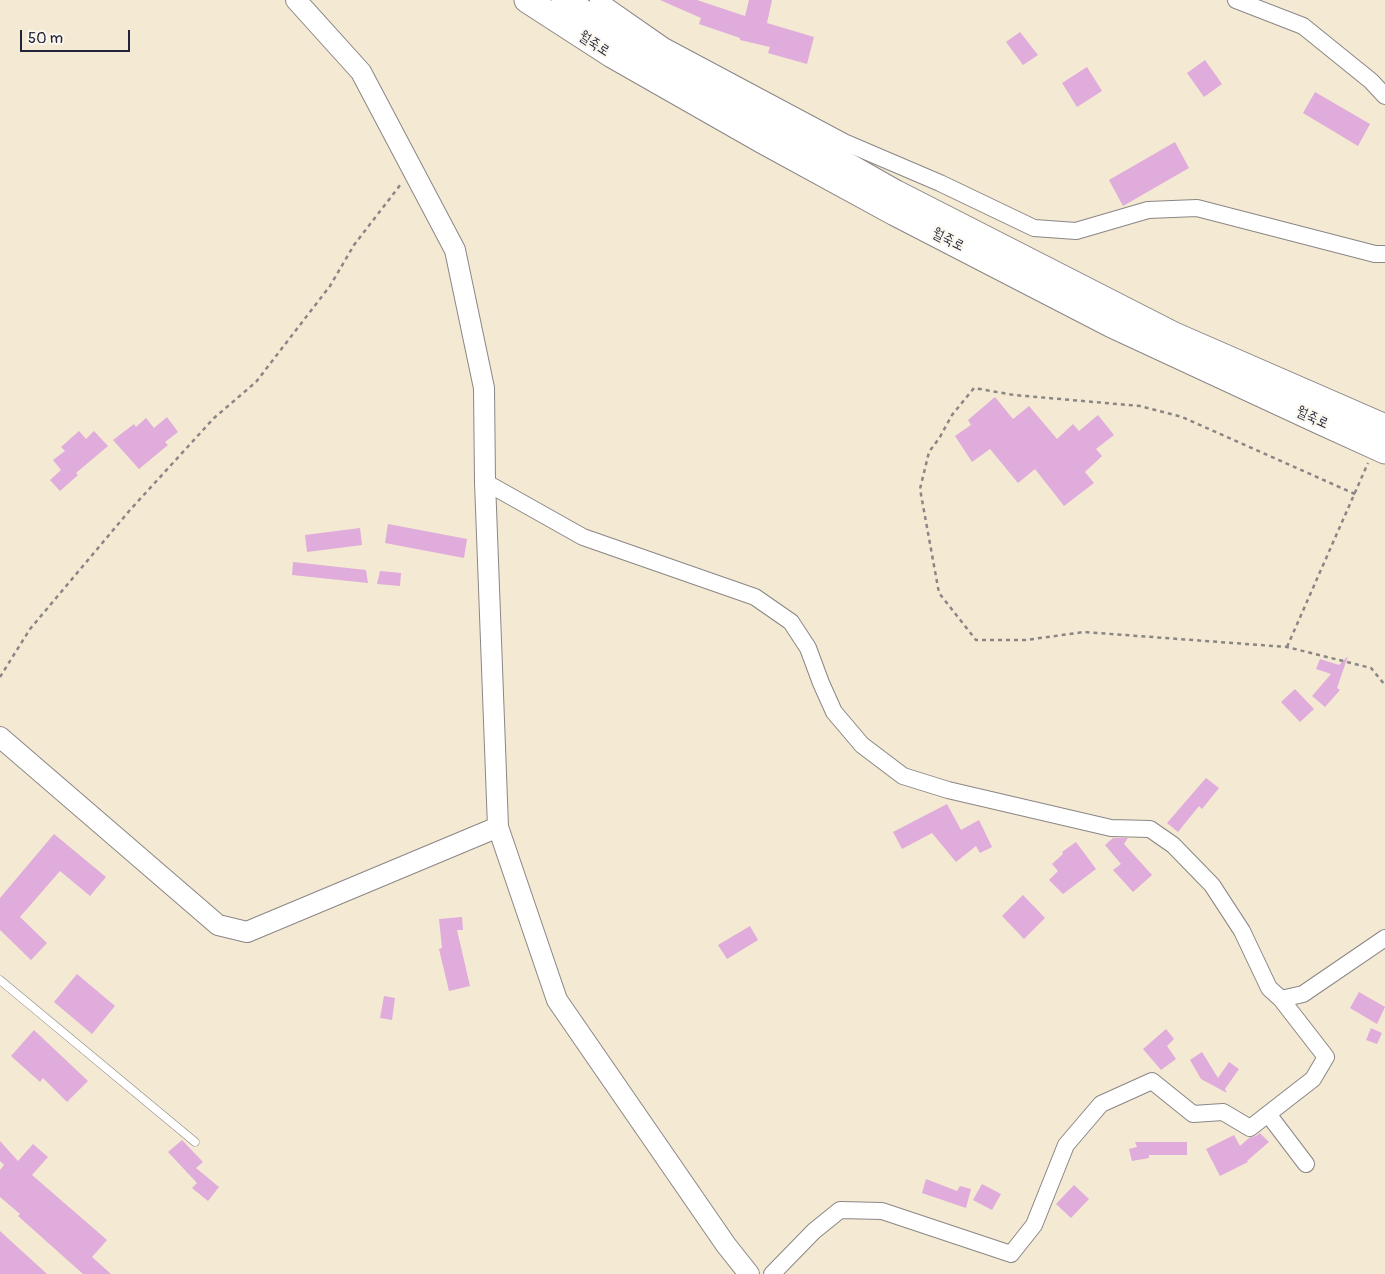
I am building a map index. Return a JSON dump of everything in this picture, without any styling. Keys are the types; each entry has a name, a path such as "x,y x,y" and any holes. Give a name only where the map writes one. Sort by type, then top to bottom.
{"main road":[{"name":"월죽로","path":"527,0 612,55 895,213 1112,325 1321,422 1378,454"},
{"name":"월죽로","path":"564,0 632,43 896,193 1172,334 1385,427"}],"street":[{"path":"296,0 361,72 455,250 484,388 485,482 498,827 557,1000 726,1245 749,1274"},
{"path":"305,0 316,22"},
{"path":"598,0 664,46 844,142 940,183 1034,228 1076,231 1148,210 1197,208 1375,254 1385,254"},
{"path":"1236,0 1303,26 1372,81 1385,96"},
{"path":"485,482 583,537 755,598 791,622 808,648 834,712 862,745 903,776 948,790 1110,828 1150,829 1174,845 1212,885 1242,931 1269,988 1281,999 1326,1056 1313,1080 1250,1128 1223,1112 1193,1114 1152,1081 1101,1104 1066,1144 1034,1225 1011,1254 882,1211 840,1210 814,1231 772,1274"},
{"path":"0,737 218,925 247,932 498,827"},
{"path":"1281,999 1303,994 1385,938"},
{"path":"1268,1114 1306,1164"}],"lane":[{"path":"0,980 195,1142"}],"path":[{"path":"0,677 30,629 130,510 214,418 256,382 330,286 354,245 412,170"},
{"path":"1355,494 1182,417 1140,406 1014,395 974,388 952,415 929,452 920,489 939,593 976,640 1026,640 1084,632 1287,647 1372,668 1385,685"},
{"path":"1287,647 1355,494 1378,454"}],"building":[{"path":"660,0 697,0 745,16 749,0 772,0 767,23 814,37 807,64 768,53 770,47 740,40 740,38 699,24 701,18"},
{"path":"1020,32 1038,55 1023,65 1006,42"},
{"path":"1205,60 1222,84 1204,97 1187,73"},
{"path":"1087,67 1102,91 1077,107 1062,83"},
{"path":"1315,92 1370,124 1358,146 1303,113"},
{"path":"1175,142 1189,168 1123,206 1109,180"},
{"path":"995,397 1013,419 1029,406 1057,439 1073,424 1079,431 1098,415 1114,435 1096,449 1102,456 1085,472 1094,483 1064,506 1035,469 1018,483 990,449 972,462 955,436 971,425 968,420"},
{"path":"167,417 178,432 165,442 168,445 139,469 113,440 134,424 136,427 146,418 154,428"},
{"path":"79,431 86,439 94,431 108,446 76,473 78,475 60,491 50,480 61,470 53,460 65,451 61,447"},
{"path":"388,524 467,539 464,558 385,543"},
{"path":"360,528 362,545 307,552 305,535"},
{"path":"293,562 366,570 368,583 292,575"},
{"path":"380,571 401,573 400,586 377,584"},
{"path":"1348,656 1337,688 1340,690 1325,707 1312,696 1331,674 1316,669 1320,659 1339,665"},
{"path":"1295,689 1314,709 1300,722 1281,702"},
{"path":"1206,778 1219,788 1202,809 1199,806 1178,832 1167,823"},
{"path":"947,804 961,830 979,820 992,847 980,853 976,846 956,862 932,833 902,849 893,832"},
{"path":"54,834 106,877 90,896 60,871 20,917 47,943 31,960 0,930 0,898"},
{"path":"1113,838 1128,838 1124,844 1152,875 1133,892 1113,870 1121,864 1105,845"},
{"path":"1076,842 1096,869 1063,894 1049,880 1058,871 1052,864 1063,854 1062,852"},
{"path":"1023,895 1045,918 1024,939 1002,916"},
{"path":"462,917 463,930 457,930 470,986 449,991 439,949 442,948 439,919"},
{"path":"750,926 758,940 727,959 718,945"},
{"path":"77,974 115,1006 92,1034 54,1002"},
{"path":"1359,992 1385,1007 1377,1024 1350,1008"},
{"path":"384,996 395,998 392,1020 380,1018"},
{"path":"1371,1028 1382,1033 1377,1044 1366,1040"},
{"path":"1166,1029 1174,1039 1167,1046 1176,1059 1161,1070 1143,1049"},
{"path":"34,1030 88,1081 67,1102 43,1078 40,1082 11,1056"},
{"path":"1202,1052 1218,1078 1229,1062 1239,1069 1225,1089 1227,1093 1201,1079 1190,1060"},
{"path":"1260,1133 1269,1142 1248,1162 1220,1176 1206,1149 1234,1135 1240,1146 1249,1138"},
{"path":"182,1140 203,1162 196,1168 219,1187 208,1201 192,1188 197,1183 168,1152"},
{"path":"0,1141 18,1161 33,1144 48,1157 32,1175 107,1240 92,1257 111,1274 83,1274 18,1216 20,1214 0,1197 0,1170 4,1165 0,1161"},
{"path":"1135,1142 1187,1142 1187,1155 1149,1155 1149,1158 1132,1161 1129,1149 1137,1147"},
{"path":"926,1179 957,1191 960,1186 971,1189 966,1208 922,1193"},
{"path":"982,1184 1001,1194 992,1210 973,1200"},
{"path":"1074,1185 1089,1199 1071,1218 1056,1204"},
{"path":"0,1231 47,1274 0,1274"}]}
